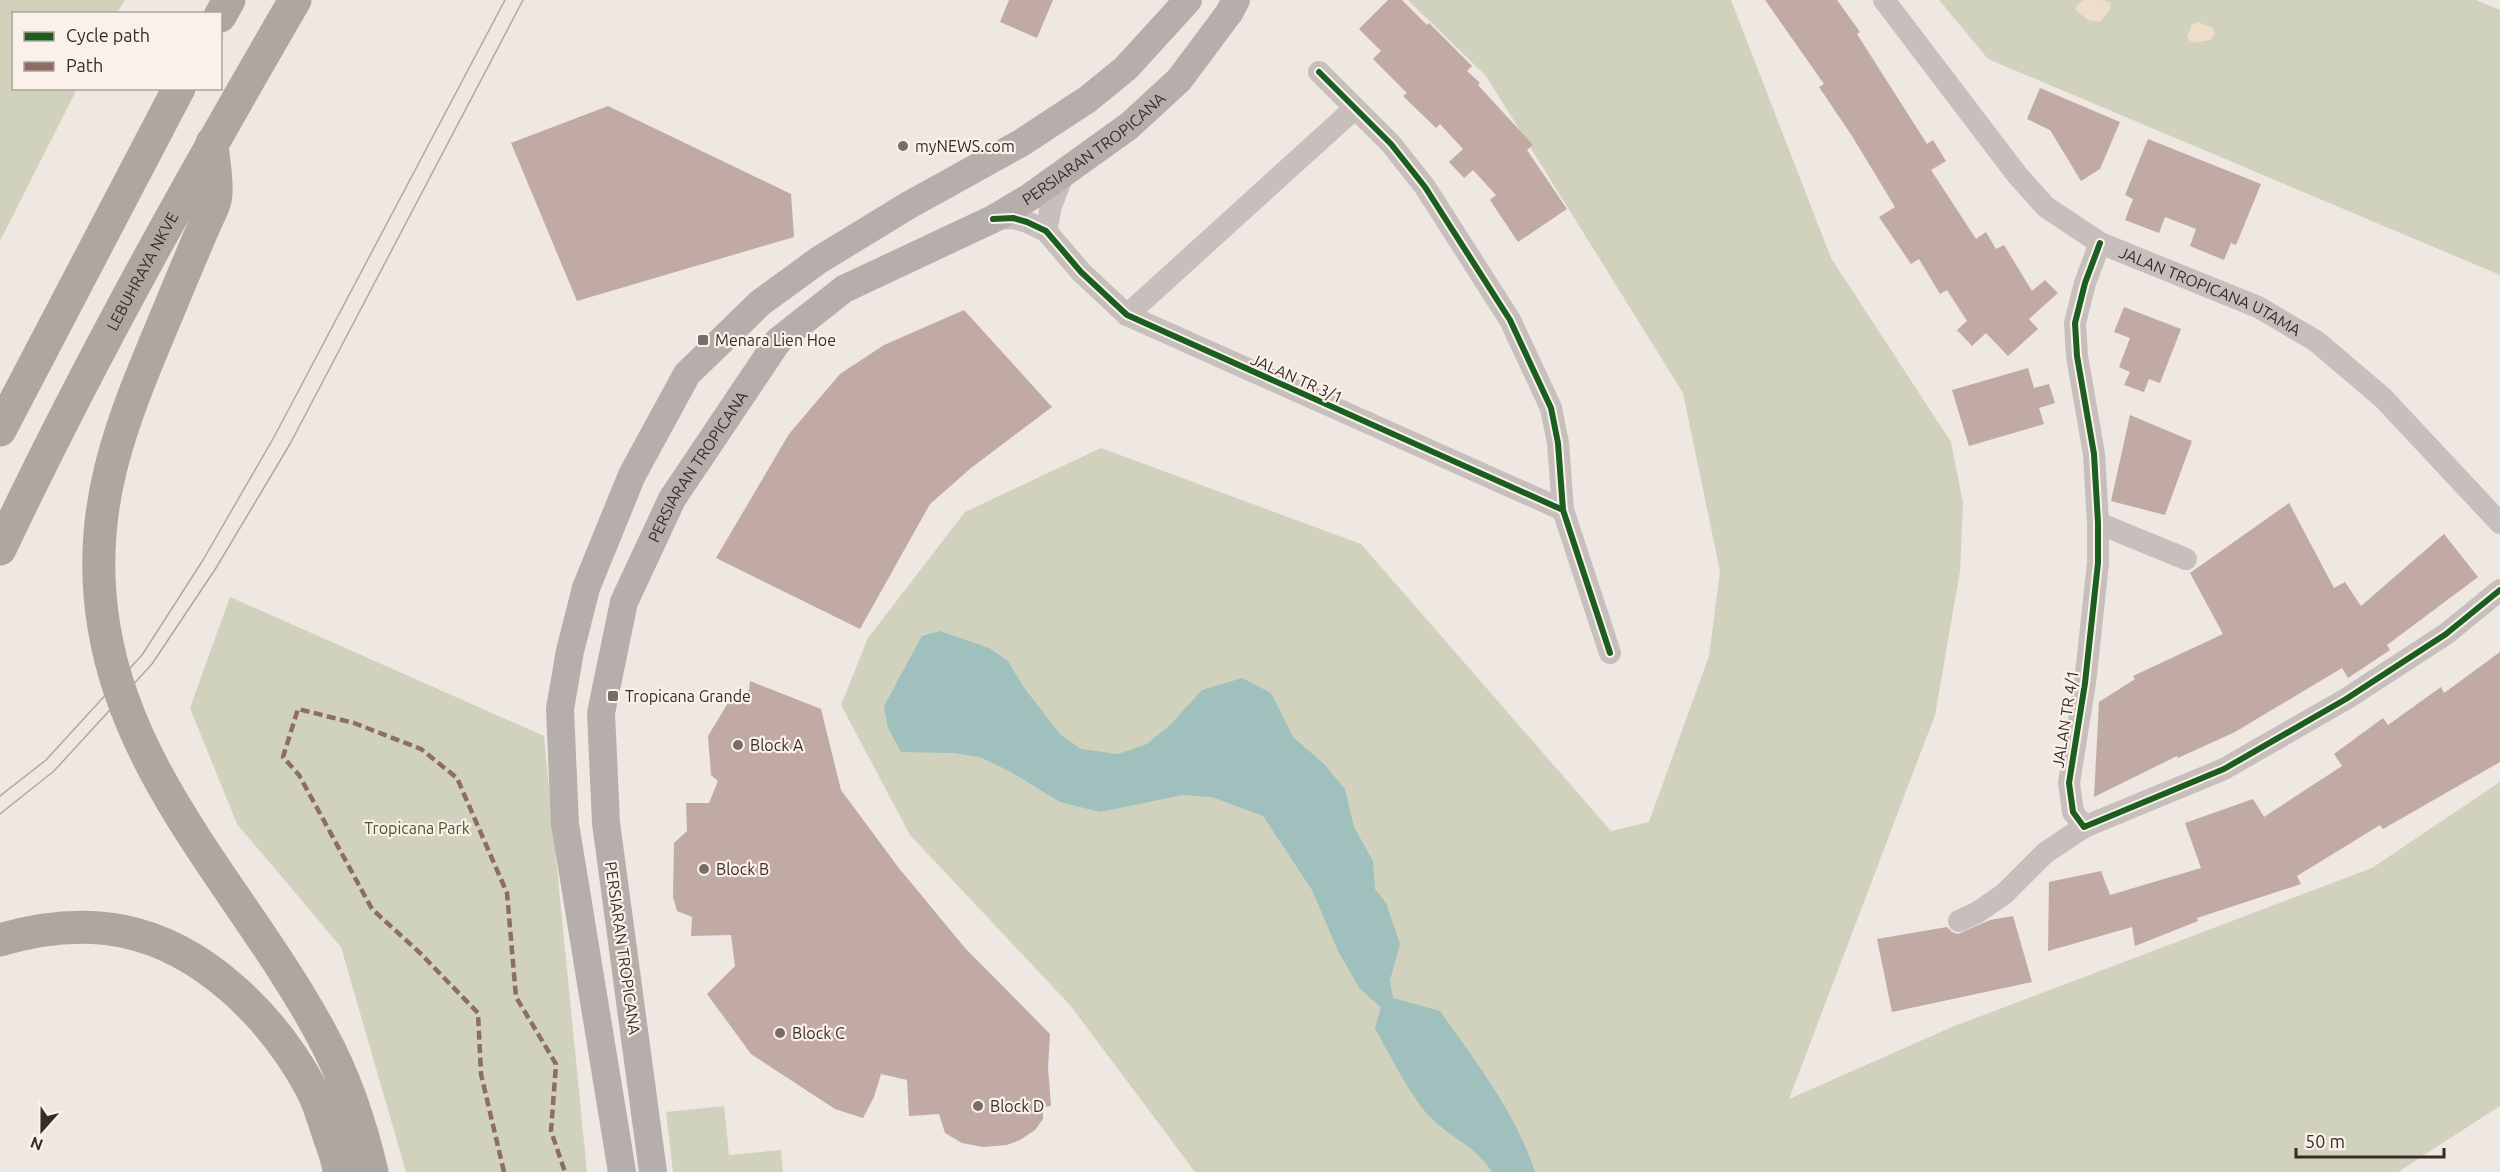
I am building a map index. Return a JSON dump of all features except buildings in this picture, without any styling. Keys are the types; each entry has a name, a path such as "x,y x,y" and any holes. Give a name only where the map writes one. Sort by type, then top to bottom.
{"highway":[{"name":"LEBUHRAYA NKVE","path":"0,549 32,483 212,142 295,0"},
{"path":"0,430 178,90"},
{"path":"212,142 217,196 120,431 106,485 99,525 103,625 113,669 128,714 147,756 195,837 300,995 324,1038 362,1130 372,1172"},
{"path":"0,940 59,927 92,928 123,931 188,955 216,975 250,1005 278,1038 313,1092 339,1172"}],"main road":[{"path":"622,1172 566,824 560,709 570,651 586,588 632,475 687,374 759,303 819,260 909,205 1021,143 1088,99 1126,69 1188,0"},
{"name":"PERSIARAN TROPICANA","path":"653,1172 606,823 602,713 624,602 672,499 778,341 844,289 993,219 1030,197 1128,126 1179,80 1229,13 1236,0"}],"street":[{"name":"JALAN TROPICANA UTAMA","path":"1884,0 2018,176 2046,207 2100,243 2258,307 2316,341 2383,398 2500,523"},
{"path":"1319,72 1391,144 1425,187 1510,320 1551,408 1558,443 1563,510 1610,653"},
{"path":"1127,315 1354,109"},
{"path":"993,219 1013,218 1046,231 1051,206 1065,170"},
{"name":"JALAN TR 3/1","path":"1046,231 1081,272 1127,315 1563,510"},
{"name":"JALAN TR 4/1","path":"2084,827 2073,812 2069,783 2085,683 2098,563 2098,523 2094,454 2077,356 2075,323 2085,283 2100,243"},
{"path":"2098,523 2186,559"},
{"path":"1959,921 1978,912 2004,894 2045,854 2084,827 2224,768 2346,699 2436,640 2500,590"}],"green space":[{"path":"0,0 125,0 118,12 12,12 12,90 76,90 0,241"},
{"path":"1408,0 1731,0 1831,258 1951,442 1963,503 1960,571 1935,715 1789,1099 1952,1027 2372,868 2500,782 2500,1106 2398,1172 1195,1172 1070,1005 910,835 841,705 868,638 965,512 1101,448 1361,544 1611,831 1649,822 1709,656 1720,571 1683,393 1486,76"},
{"path":"1939,0 2476,0 2500,10 2500,275 1988,59"},
{"name":"Tropicana Park","path":"230,597 544,736 587,1172 406,1172 341,947 237,824 190,708"},
{"path":"724,1106 729,1155 781,1150 783,1172 673,1172 666,1112"}],"sand":[{"path":"2084,0 2103,0 2110,3 2110,10 2100,22 2088,20 2075,10"},
{"path":"2198,22 2213,28 2215,34 2210,40 2193,43 2187,38 2192,24"}],"water":[{"path":"940,631 989,648 1007,660 1025,689 1060,734 1081,749 1118,754 1147,744 1170,725 1202,690 1242,678 1271,693 1293,737 1324,764 1345,789 1354,827 1373,861 1375,889 1386,903 1400,944 1390,980 1393,998 1440,1011 1506,1109 1527,1150 1535,1172 1492,1172 1479,1156 1437,1123 1422,1107 1400,1074 1375,1028 1381,1007 1360,989 1338,951 1312,890 1263,816 1212,797 1183,795 1100,812 1060,802 1011,772 980,757 953,753 901,752 888,728 884,706 922,636"}],"tram line":[{"path":"0,796 46,760 142,655 203,560 274,437 505,0"},
{"path":"0,814 54,771 152,664 216,568 290,444 523,0"}],"marked path":[{"path":"504,1172 481,1074 478,1013 420,953 372,909 299,775 283,757 298,709 354,723 421,749 457,778 507,893 516,997 556,1064 551,1131 565,1172"}],"cycle path":[{"path":"1319,72 1391,144 1425,187 1510,320 1551,408 1558,443 1563,510 1610,653"},
{"path":"993,219 1013,218 1046,231 1081,272 1127,315 1563,510"},
{"path":"2100,243 2085,283 2075,323 2077,356 2094,454 2098,523 2098,563 2085,683 2069,783 2073,812 2084,827 2224,769 2346,699 2446,634 2500,590"}],"place":[{"name":"myNEWS.com","path":"903,146"},
{"name":"Menara Lien Hoe","path":"703,340"},
{"name":"Tropicana Grande","path":"613,696"},
{"name":"Block A","path":"738,745"},
{"name":"Block B","path":"704,869"},
{"name":"Block C","path":"780,1033"},
{"name":"Block D","path":"978,1106"}]}
